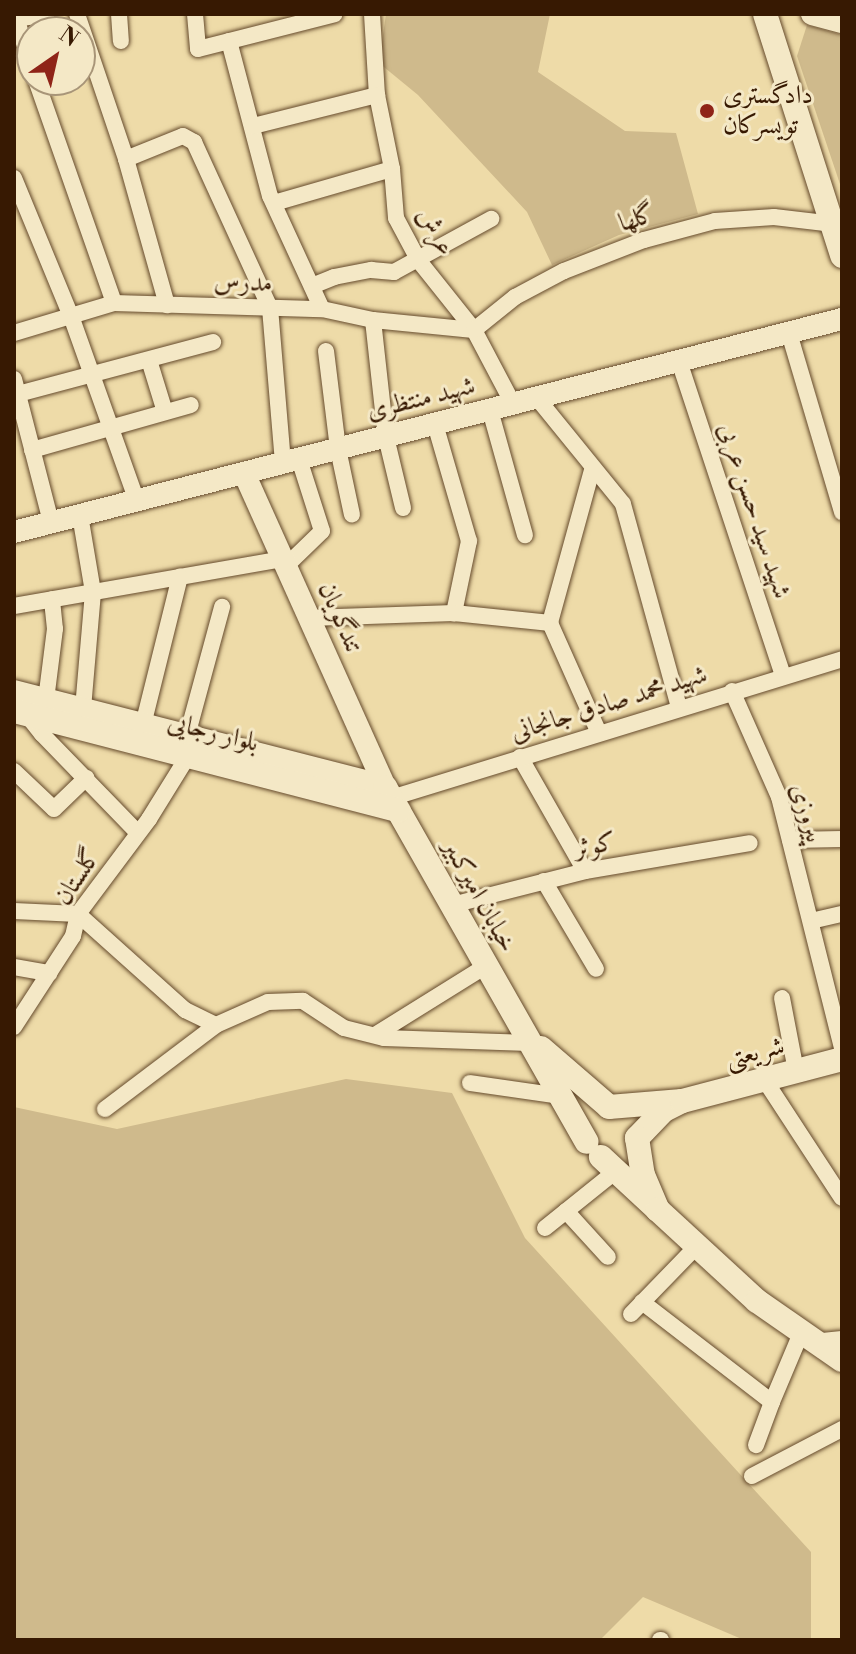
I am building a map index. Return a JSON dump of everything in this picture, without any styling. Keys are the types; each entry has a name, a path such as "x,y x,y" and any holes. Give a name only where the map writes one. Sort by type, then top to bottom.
{"main road":[{"path":"765,14 842,256"},
{"name":"بلوار رجایی","path":"14,692 29,709 392,798"},
{"name":"بلوار رجایی","path":"29,709 83,709 143,725 188,746"},
{"name":"خیابان امیرکبیر","path":"392,798 560,1096 601,1157 658,1210"},
{"path":"527,1038 609,1107 628,1113 636,1124 643,1175 658,1210 757,1301 842,1360"},
{"name":"شریعتی","path":"682,1101 842,1059"},
{"path":"682,1101 664,1110 637,1138 627,1155 614,1159 601,1157 588,1122 596,1112 609,1107 682,1101"}],"street":[{"path":"15,17 47,14"},
{"path":"77,14 126,159 167,305"},
{"path":"119,14 121,41"},
{"path":"195,14 198,49 335,14"},
{"name":"عرش","path":"372,14 377,95 392,169 396,218 419,261 474,330 513,404"},
{"path":"812,14 842,22"},
{"path":"229,41 274,203 322,309"},
{"path":"253,126 377,95"},
{"path":"42,96 114,303"},
{"path":"14,606 284,562 322,531 291,461 270,308 189,137 183,136 126,159"},
{"path":"274,203 392,169"},
{"path":"14,178 71,316 137,501"},
{"name":"گلها","path":"474,330 515,297 552,278 644,240 715,221 774,217 834,224"},
{"path":"312,286 334,277 371,270 394,272 491,219"},
{"name":"مدرس","path":"14,333 114,303 322,309 373,320 474,330"},
{"name":"شهید منتظری","path":"14,532 842,319"},
{"path":"373,320 386,437 403,508"},
{"path":"789,333 842,512"},
{"path":"51,522 16,387 92,376 213,342"},
{"path":"326,351 338,449 352,515"},
{"path":"149,360 165,412"},
{"name":"شهید سید حسن عربی","path":"679,361 783,676"},
{"path":"537,398 592,470 623,504 679,708"},
{"path":"32,450 191,405"},
{"path":"490,410 525,535"},
{"path":"435,424 469,541 454,613"},
{"path":"592,470 550,623 599,733"},
{"name":"تندگویان","path":"244,473 392,798"},
{"path":"80,515 93,592 83,709"},
{"path":"143,725 180,577"},
{"path":"52,599 55,629 29,709 86,778 137,832"},
{"name":"گلستان","path":"14,1027 73,936 78,914 149,819 188,746 222,607"},
{"path":"309,618 454,613 550,623"},
{"name":"شهید محمد صادق جانجانی","path":"392,798 842,659"},
{"name":"پیروزی","path":"732,691 779,797 842,1047"},
{"path":"520,757 585,871"},
{"path":"14,771 54,809 86,778"},
{"path":"790,840 842,839"},
{"name":"کوثر","path":"452,905 585,871 750,843"},
{"path":"544,881 596,969"},
{"path":"14,911 78,914 185,1010 216,1025"},
{"path":"811,921 842,914"},
{"path":"375,1035 486,966"},
{"path":"14,967 49,973"},
{"path":"782,998 796,1071"},
{"path":"105,1109 216,1025 268,1002 303,1001 344,1028 375,1035 527,1038"},
{"path":"764,1079 842,1198"},
{"path":"470,1083 560,1096"},
{"path":"545,1228 566,1211 601,1157"},
{"path":"566,1211 608,1257"},
{"path":"697,1246 637,1308 772,1402"},
{"path":"756,1445 772,1402 807,1338 842,1339"},
{"path":"752,1476 842,1429"}],"shaded area":[{"path":"386,14 550,14 538,72 625,131 676,133 698,214 619,235 552,265 527,212 418,95 379,63"},
{"path":"807,25 842,35 842,190 797,56"},
{"path":"346,1079 452,1093 525,1238 811,1552 811,1640 744,1640 643,1597 600,1640 14,1640 14,1107 117,1129"}],"place":[{"name":"دادگستری تویسرکان","path":"707,111"}]}
